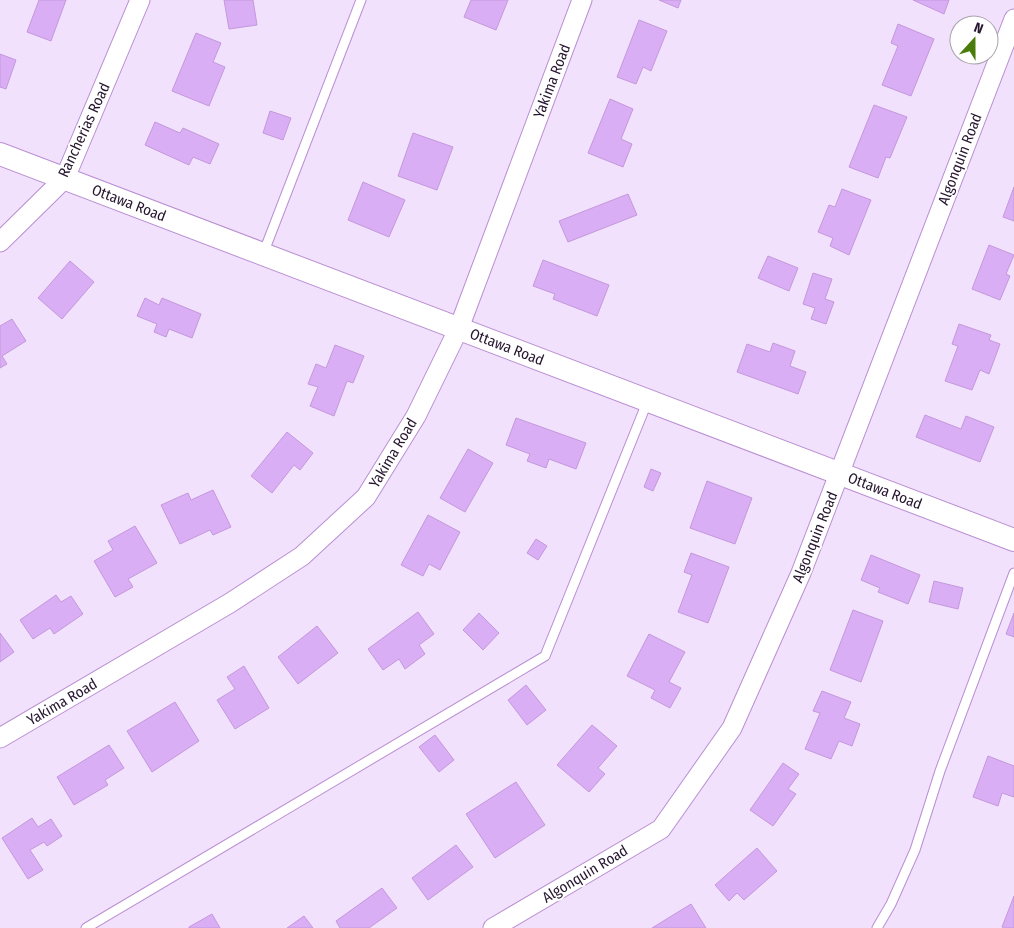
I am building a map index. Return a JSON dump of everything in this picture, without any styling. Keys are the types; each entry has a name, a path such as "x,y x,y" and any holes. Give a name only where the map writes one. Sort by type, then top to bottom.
{"street":[{"name":"Rancherias Road","path":"0,242 65,178 140,0"},
{"name":"Yakima Road","path":"0,738 230,603 302,556 366,497 416,416 459,328 582,0"},
{"name":"Algonquin Road","path":"493,928 661,829 732,728 801,573 1014,18"},
{"name":"Ottawa Road","path":"0,154 1014,540"}],"lane":[{"path":"263,254 361,0"},
{"path":"86,928 545,656 648,400"},
{"path":"877,928 891,904 915,850 940,771 1014,573"}],"building":[{"path":"39,0 66,0 51,41 27,32"},
{"path":"224,0 253,0 257,25 229,29"},
{"path":"471,0 508,0 496,30 464,17"},
{"path":"659,0 681,0 678,8"},
{"path":"913,0 949,0 944,14"},
{"path":"639,20 667,31 651,71 643,67 636,84 617,77"},
{"path":"898,24 934,39 911,96 882,85 898,46 891,43"},
{"path":"196,33 221,43 213,62 225,67 209,106 172,91"},
{"path":"0,54 16,60 6,89 0,87"},
{"path":"610,99 633,109 621,139 632,144 623,167 588,153"},
{"path":"874,105 907,117 890,158 886,157 878,178 849,167"},
{"path":"270,111 291,118 283,140 263,133"},
{"path":"155,122 180,133 183,128 219,144 210,164 193,157 189,165 145,145"},
{"path":"413,133 453,147 437,190 398,176"},
{"path":"363,182 405,200 389,237 348,220"},
{"path":"1014,187 1014,221 1003,217"},
{"path":"842,189 871,200 849,255 830,246 833,238 818,232 829,205 835,207"},
{"path":"628,194 637,215 568,242 559,221"},
{"path":"989,245 1014,255 1006,274 1010,276 1000,300 972,289"},
{"path":"768,256 798,268 789,291 758,278"},
{"path":"543,260 609,285 597,316 553,299 555,294 533,286"},
{"path":"70,261 94,282 62,319 38,298"},
{"path":"813,273 832,279 825,299 834,302 826,324 811,319 815,308 803,304"},
{"path":"145,298 159,305 162,298 201,314 192,338 169,329 166,337 154,332 157,324 137,316"},
{"path":"12,319 26,341 2,356 7,364 0,368 0,326"},
{"path":"959,324 991,335 989,340 1000,344 989,374 980,370 972,390 945,381 958,346 952,344"},
{"path":"773,343 795,351 790,366 806,372 798,394 737,372 747,344 770,352"},
{"path":"335,345 364,356 353,383 347,381 334,416 310,406 318,387 308,384 316,364 326,368"},
{"path":"925,415 961,429 966,416 994,427 980,462 916,437"},
{"path":"516,418 586,443 576,469 549,459 546,468 527,461 530,454 506,445"},
{"path":"287,432 313,453 300,470 294,465 272,493 251,476"},
{"path":"468,449 493,463 465,512 440,498"},
{"path":"651,469 661,473 653,491 644,487"},
{"path":"707,481 752,498 735,544 690,528"},
{"path":"213,490 231,527 213,535 210,530 180,544 161,505 188,493 191,500"},
{"path":"428,515 460,532 440,570 429,564 423,576 401,565"},
{"path":"135,526 157,563 128,579 133,587 115,597 94,561 113,550 108,541"},
{"path":"536,539 547,546 538,560 527,553"},
{"path":"691,553 729,567 708,623 678,612 692,575 684,572"},
{"path":"871,555 920,575 908,604 878,592 880,588 861,580"},
{"path":"934,581 963,588 958,609 929,602"},
{"path":"56,595 61,602 71,596 83,614 54,634 50,628 33,639 20,620"},
{"path":"853,610 883,621 861,682 830,670"},
{"path":"418,612 434,634 419,645 425,654 405,669 399,659 383,670 368,649"},
{"path":"479,613 499,633 483,650 463,630"},
{"path":"1014,613 1014,637 1006,634"},
{"path":"317,626 338,653 298,684 278,657"},
{"path":"0,633 14,652 0,662"},
{"path":"649,634 685,652 669,682 681,688 670,708 651,698 655,690 627,676"},
{"path":"244,666 269,708 235,729 217,700 235,689 227,677"},
{"path":"526,685 546,710 527,725 508,700"},
{"path":"822,691 851,702 844,718 860,724 852,746 839,741 831,759 805,749 820,713 813,711"},
{"path":"175,702 199,741 152,772 127,731"},
{"path":"592,725 617,746 598,768 605,774 589,792 557,765"},
{"path":"435,735 454,760 439,772 419,747"},
{"path":"109,745 124,768 105,780 108,785 74,805 57,777"},
{"path":"988,756 1014,766 1014,797 1002,793 998,806 973,797"},
{"path":"783,763 799,774 788,789 796,794 773,826 750,810"},
{"path":"516,782 545,825 495,858 466,814"},
{"path":"32,818 38,827 51,819 62,836 47,846 44,842 30,850 43,870 28,879 2,838"},
{"path":"456,845 473,867 428,900 412,878"},
{"path":"757,848 777,871 744,900 737,893 729,901 715,885"},
{"path":"382,888 397,908 369,928 340,928 336,921"},
{"path":"1014,896 1014,928 1004,928 1002,927"},
{"path":"691,904 706,928 652,928"},
{"path":"212,914 220,928 189,928 189,927"},
{"path":"304,916 313,928 287,928"}]}
